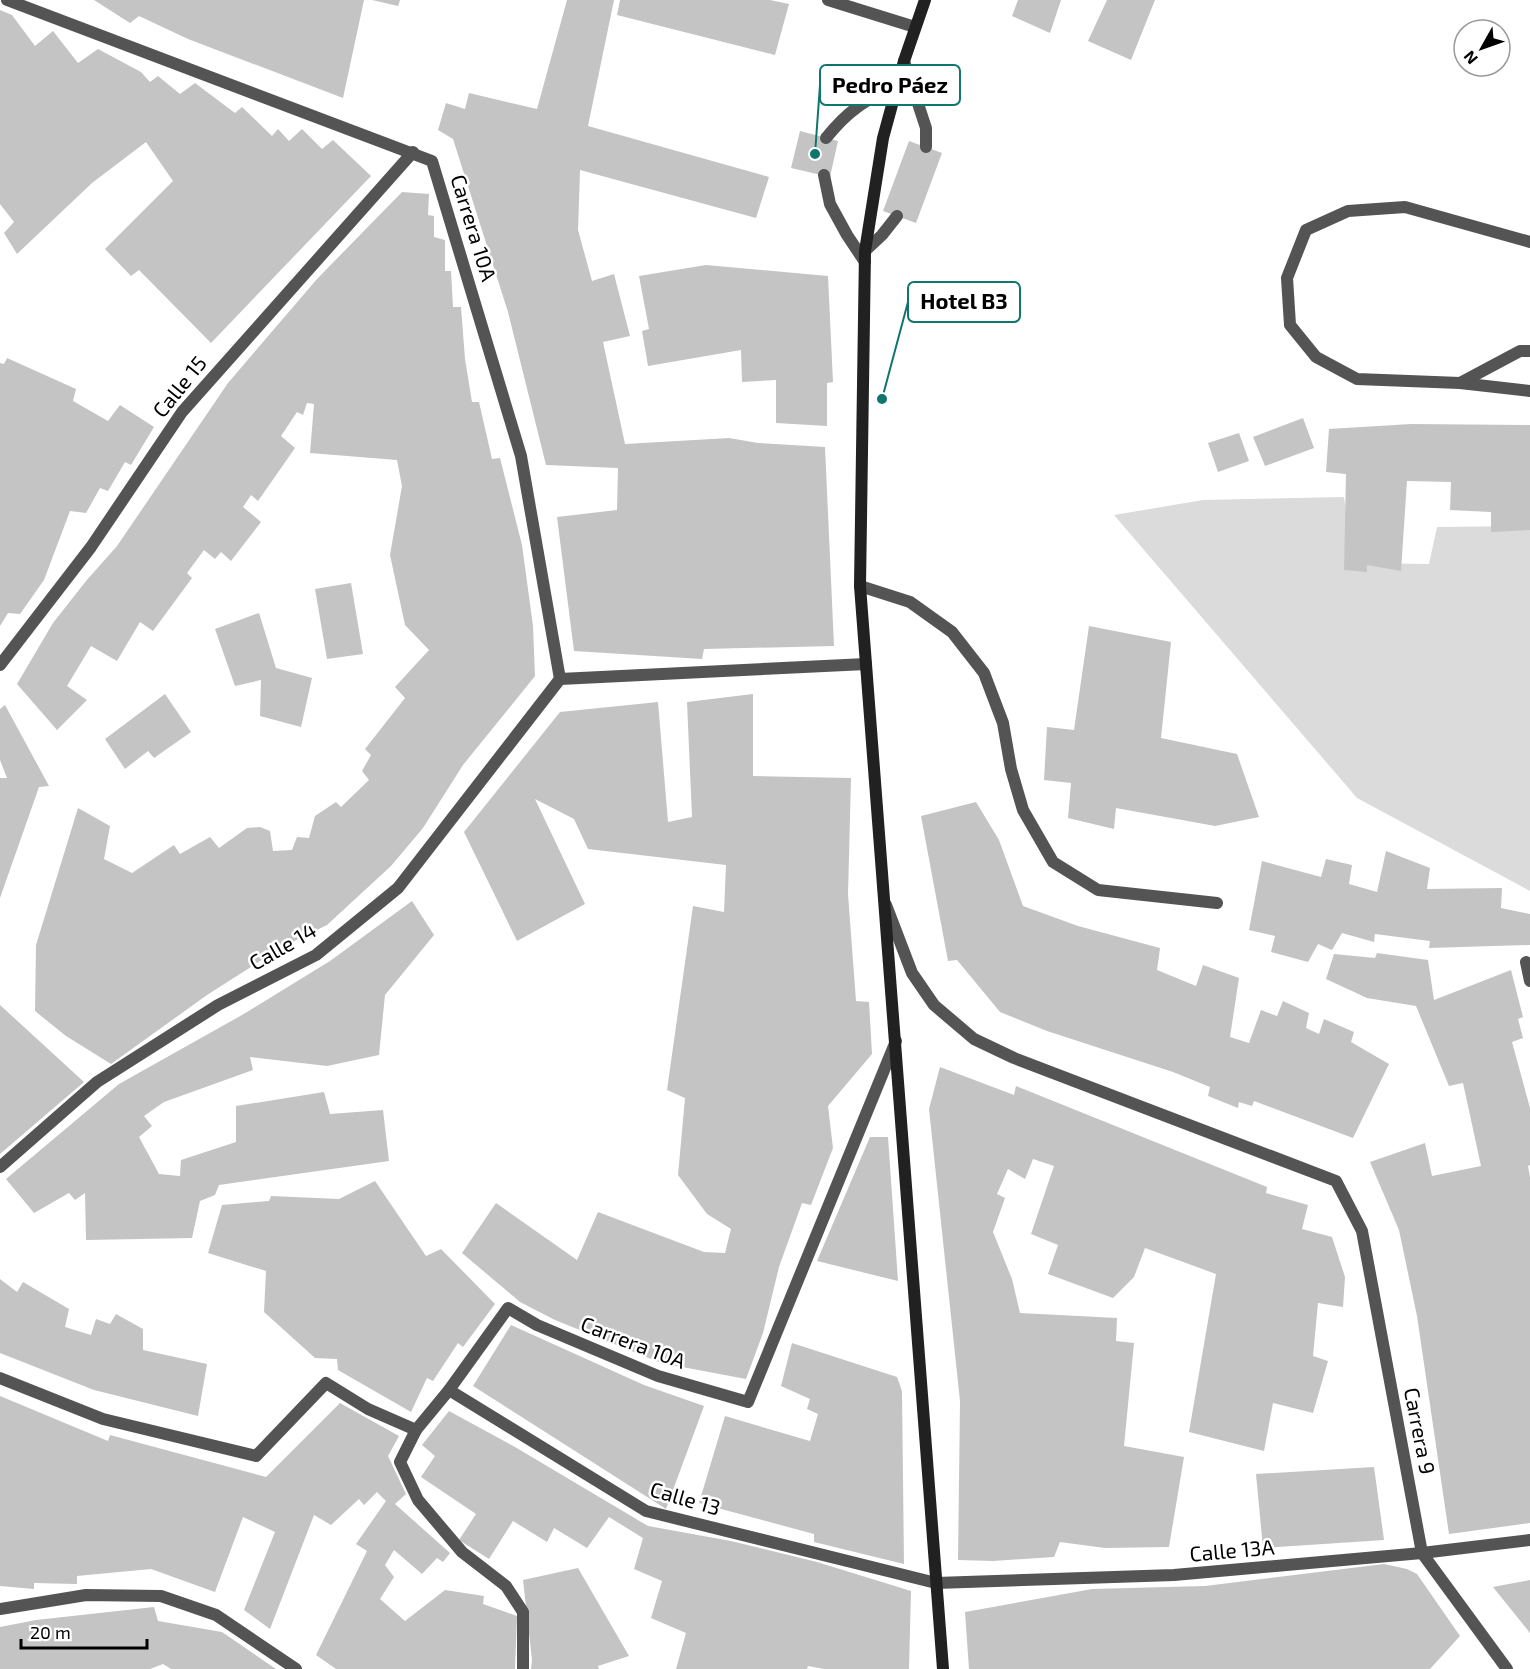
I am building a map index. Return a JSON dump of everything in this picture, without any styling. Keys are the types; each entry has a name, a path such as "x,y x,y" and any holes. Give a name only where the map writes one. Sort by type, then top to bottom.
{"street":[{"name":"Carrera 10A","path":"7,0 432,161 521,456 560,680"},
{"path":"828,0 915,27"},
{"path":"925,0 904,61 883,138 865,256 860,586 943,1669"},
{"path":"904,61 926,128 926,147"},
{"path":"826,138 857,105 898,84"},
{"name":"Calle 15","path":"0,665 91,547 182,412 413,152"},
{"path":"824,176 830,204 847,235 865,256"},
{"path":"1530,242 1405,207 1348,211 1306,230 1287,278 1290,325 1316,357 1357,379 1460,383 1530,391"},
{"path":"865,256 897,216"},
{"path":"1460,383 1520,351 1530,351"},
{"path":"860,586 910,602 952,632 984,673 1003,723 1011,769 1023,810 1053,862 1098,890 1217,903"},
{"path":"560,680 866,664"},
{"name":"Calle 14","path":"0,1167 98,1082 218,1005 316,955 398,888 560,680"},
{"name":"Carrera 9","path":"885,904 912,973 934,1005 974,1039 1014,1058 1336,1181 1362,1231 1422,1553 1507,1669"},
{"path":"1526,962 1530,981"},
{"name":"Carrera 10A","path":"449,1390 508,1308 537,1324 658,1376 748,1402 896,1040"},
{"path":"0,1378 103,1419 256,1456 326,1383 368,1409 416,1430"},
{"path":"449,1390 416,1430 400,1461 418,1500 462,1552 506,1586 523,1612 523,1669"},
{"name":"Calle 13","path":"449,1390 646,1511 936,1583"},
{"name":"Calle 13A","path":"936,1583 1174,1575 1422,1553 1530,1540"},
{"path":"0,1609 86,1596 161,1596 216,1614 296,1669"}],"shaded area":[{"path":"1344,497 1353,563 1429,564 1437,527 1530,526 1530,891 1357,798 1114,515 1203,500"}],"building":[{"path":"94,0 364,0 343,98 188,39 139,16 130,23"},
{"path":"372,0 400,0 398,6"},
{"path":"567,0 614,0 588,126 769,177 756,218 580,170 578,230 592,281 614,274 630,336 603,342 625,444 729,438 758,443 825,447 834,646 704,649 702,659 574,651 557,517 617,510 618,468 546,465 508,312 453,139 438,130 446,103 465,109 469,93 537,109"},
{"path":"620,0 770,0 789,4 775,55 617,15"},
{"path":"1018,0 1061,0 1050,33 1012,16"},
{"path":"1107,0 1155,0 1131,60 1088,41"},
{"path":"0,10 12,15 35,46 53,31 78,63 98,49 141,72 150,82 158,76 180,94 195,83 235,113 242,107 272,136 278,129 289,141 302,129 322,149 333,140 371,176 211,343 139,270 131,276 105,249 173,181 146,142 92,183 17,254 4,233 14,222 0,204"},
{"path":"800,131 838,141 830,177 791,168"},
{"path":"909,141 942,153 916,223 883,211"},
{"path":"402,192 429,194 428,215 434,216 434,237 445,240 445,271 451,271 453,307 461,307 465,359 472,402 479,402 492,459 500,458 522,545 533,626 535,676 463,765 423,828 391,866 327,925 282,947 207,995 111,1064 66,1036 35,1011 36,945 78,808 110,826 104,859 132,873 174,845 180,854 210,837 219,848 247,828 260,827 270,831 273,851 292,850 297,837 309,838 315,816 336,802 341,807 369,780 362,771 371,755 365,749 405,698 395,687 429,650 405,625 390,555 402,486 397,460 310,453 314,404 307,403 303,415 297,412 281,436 295,448 258,501 251,495 243,507 261,522 231,561 221,552 215,559 204,550 187,573 192,578 153,631 140,622 117,661 91,646 67,686 87,700 57,730 17,684 53,623 117,546 228,383 317,279"},
{"path":"706,265 828,276 833,382 827,383 827,426 776,423 776,380 742,382 741,350 648,366 642,331 649,329 639,276"},
{"path":"7,358 76,389 73,401 108,421 120,405 154,427 131,465 125,462 108,491 100,488 86,513 70,511 44,580 20,614 8,613 0,626 0,363 4,364"},
{"path":"1303,418 1314,448 1265,466 1253,437"},
{"path":"1411,424 1530,425 1530,530 1491,532 1491,512 1450,510 1451,482 1407,481 1401,571 1367,565 1367,572 1344,570 1346,474 1326,472 1329,429"},
{"path":"1239,433 1249,461 1218,472 1208,443"},
{"path":"351,583 363,654 327,659 315,589"},
{"path":"259,613 276,668 312,678 301,727 260,716 261,680 235,686 215,629"},
{"path":"1089,626 1171,642 1161,738 1237,754 1259,817 1215,826 1116,808 1114,829 1068,818 1071,783 1044,780 1047,727 1074,730"},
{"path":"165,694 191,732 154,758 148,751 125,769 105,739"},
{"path":"753,694 753,776 851,778 848,894 856,1001 869,1002 872,1054 828,1106 833,1148 811,1205 802,1203 779,1267 763,1333 746,1379 661,1363 555,1320 520,1302 462,1253 496,1203 577,1260 598,1212 704,1252 725,1253 731,1229 707,1214 678,1175 685,1098 667,1090 693,906 724,912 726,865 588,849 574,819 535,799 585,904 517,941 464,832 560,712 658,702 668,822 692,817 687,702"},
{"path":"5,705 49,786 39,787 0,898 0,778 7,778 0,760 0,709"},
{"path":"976,802 999,840 1023,906 1078,926 1160,948 1157,970 1196,986 1203,965 1239,978 1230,1037 1249,1043 1261,1010 1277,1016 1283,1001 1309,1013 1306,1028 1319,1034 1324,1019 1354,1032 1351,1042 1389,1064 1353,1138 1254,1101 1252,1106 1239,1102 1238,1108 1208,1096 1210,1087 1173,1072 1047,1031 1000,1012 957,960 948,961 921,816"},
{"path":"1386,851 1430,868 1427,889 1502,888 1501,908 1530,914 1530,945 1429,948 1430,941 1375,934 1374,942 1342,933 1332,950 1318,944 1308,962 1271,952 1275,936 1249,930 1262,861 1321,877 1326,859 1352,865 1349,884 1377,892"},
{"path":"412,901 434,935 385,995 379,1055 327,1066 250,1057 253,1070 164,1102 144,1116 152,1126 139,1137 159,1174 180,1176 181,1160 236,1142 236,1106 324,1092 330,1114 383,1110 389,1161 219,1185 215,1195 200,1201 192,1238 86,1240 85,1193 75,1200 69,1193 34,1213 6,1179 119,1084 242,1015 330,961"},
{"path":"1377,953 1428,960 1434,1000 1511,970 1523,1017 1518,1019 1523,1038 1512,1042 1530,1108 1530,1165 1528,1166 1530,1177 1530,1523 1449,1534 1417,1316 1399,1230 1370,1162 1425,1143 1432,1176 1481,1166 1463,1083 1449,1086 1416,1006 1367,998 1326,979 1334,954 1375,958"},
{"path":"0,1005 84,1082 0,1154"},
{"path":"940,1067 1014,1095 1016,1086 1267,1187 1266,1193 1308,1205 1302,1229 1332,1237 1345,1277 1343,1307 1318,1303 1313,1356 1328,1361 1313,1413 1273,1403 1264,1451 1189,1432 1216,1274 1145,1248 1134,1277 1113,1298 1048,1274 1058,1245 1031,1234 1054,1166 1033,1159 1025,1179 1008,1169 997,1194 1005,1198 993,1232 1012,1279 1020,1313 1117,1318 1116,1341 1134,1343 1124,1446 1184,1457 1169,1547 1105,1548 1060,1542 1054,1557 993,1561 958,1560 960,1401 929,1109"},
{"path":"870,1137 888,1137 898,1281 817,1261"},
{"path":"375,1181 426,1256 441,1249 495,1304 463,1347 458,1343 433,1381 427,1378 411,1412 338,1370 337,1359 315,1358 264,1312 266,1271 208,1253 222,1205 269,1201 271,1196 339,1199"},
{"path":"0,1279 17,1292 23,1282 69,1309 65,1327 91,1335 96,1319 110,1324 116,1314 143,1329 143,1350 207,1364 198,1416 94,1390 0,1353"},
{"path":"511,1325 644,1385 704,1406 666,1509 473,1386"},
{"path":"792,1343 897,1377 902,1391 904,1564 814,1542 814,1534 699,1503 725,1416 810,1441 818,1414 807,1409 810,1399 781,1386"},
{"path":"0,1396 108,1441 110,1435 266,1477 340,1403 399,1436 388,1456 406,1494 395,1504 450,1553 443,1562 437,1558 422,1574 394,1550 385,1565 394,1577 380,1599 405,1621 445,1590 484,1596 483,1604 517,1616 515,1669 336,1669 316,1655 367,1551 356,1544 386,1501 377,1492 364,1505 359,1499 331,1525 314,1515 270,1629 244,1610 275,1532 243,1517 215,1592 151,1569 77,1576 77,1584 34,1583 34,1589 0,1586"},
{"path":"449,1411 515,1447 648,1526 731,1541 817,1562 911,1591 909,1669 824,1669 808,1666 807,1669 676,1669 686,1633 651,1618 662,1581 634,1569 643,1538 609,1517 587,1548 554,1528 547,1542 513,1521 489,1559 459,1540 476,1514 421,1477 435,1456 422,1445"},
{"path":"1374,1467 1384,1540 1263,1548 1256,1474"},
{"path":"1384,1564 1407,1569 1417,1574 1460,1636 1430,1669 969,1669 965,1612 1092,1589 1205,1586"},
{"path":"578,1568 629,1656 598,1666 599,1669 531,1669 532,1660 523,1580"},
{"path":"1530,1580 1530,1633 1493,1587"},
{"path":"154,1607 158,1621 222,1632 276,1669 171,1669 163,1664 150,1669 0,1669 0,1627 36,1620"}],"place":[{"name":"Pedro Páez","path":"815,154"},
{"name":"Hotel B3","path":"882,399"}]}
